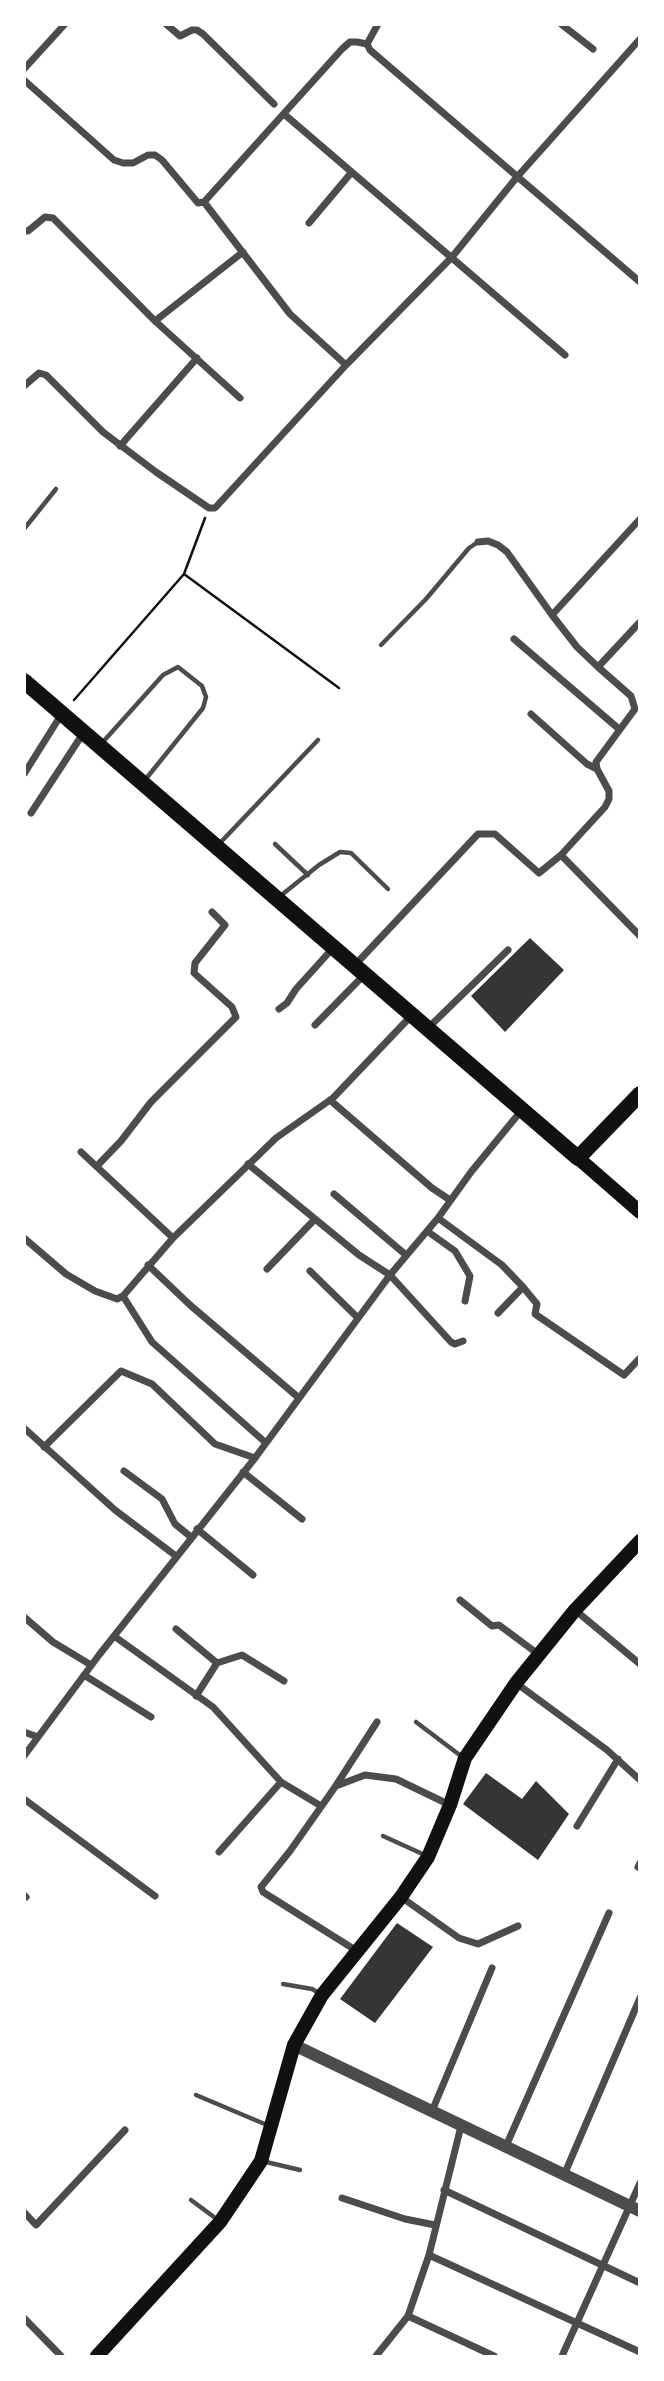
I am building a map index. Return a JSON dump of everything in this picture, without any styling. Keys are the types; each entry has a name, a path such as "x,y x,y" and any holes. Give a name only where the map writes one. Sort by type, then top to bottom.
{"main road":[{"path":"24,681 639,1212"},
{"path":"578,1158 639,1094"},
{"path":"97,2357 220,2222 261,2161 293,2048 322,1995 401,1896 428,1857 450,1805 465,1758 516,1683 575,1610 639,1541"}],"street":[{"path":"24,69 65,24"},
{"path":"166,24 180,36 192,30 203,34 274,104"},
{"path":"367,44 378,24"},
{"path":"561,24 593,49"},
{"path":"24,386 39,373 46,375 120,446 209,508 219,505 346,365 452,257 517,177 639,39"},
{"path":"24,80 114,160 134,163 148,155 155,155 198,203 204,202 350,42 367,44"},
{"path":"367,44 370,50 639,282"},
{"path":"284,114 565,355"},
{"path":"309,222 351,173"},
{"path":"204,202 290,314 346,365"},
{"path":"24,231 28,231 45,217 53,218 155,321 240,398"},
{"path":"155,321 243,252"},
{"path":"120,446 197,358"},
{"path":"552,615 639,519"},
{"path":"315,1025 478,834 495,834 539,873 561,855 605,807 609,799 597,769 597,757 635,709 631,696 577,647 507,552 488,541 478,542"},
{"path":"598,667 639,622"},
{"path":"514,639 619,729"},
{"path":"24,774 62,713"},
{"path":"531,714 587,764 597,769"},
{"path":"31,813 84,732"},
{"path":"561,855 639,936"},
{"path":"97,1166 121,1141 151,1102 236,1017 232,1007 194,973 195,963 225,925 212,912"},
{"path":"279,1009 287,1003 332,948"},
{"path":"427,1030 508,950"},
{"path":"24,1238 66,1274 108,1297 117,1299 173,1238 248,1164 276,1138 330,1100 411,1016"},
{"path":"330,1100 432,1188 450,1200"},
{"path":"24,1756 91,1665 255,1458 390,1275 521,1111"},
{"path":"81,1152 173,1238"},
{"path":"248,1164 359,1255 390,1275 451,1342 455,1344 463,1341"},
{"path":"334,1194 406,1255"},
{"path":"438,1218 502,1265 537,1304 535,1314 624,1375 639,1358"},
{"path":"267,1269 315,1220"},
{"path":"427,1231 455,1251 470,1276 465,1301"},
{"path":"148,1265 190,1305 299,1398"},
{"path":"310,1271 358,1318"},
{"path":"498,1313 523,1287"},
{"path":"122,1296 152,1342 265,1443"},
{"path":"44,1447 121,1371 152,1384 215,1444 255,1458"},
{"path":"24,1428 115,1510 176,1556"},
{"path":"124,1471 162,1499 175,1524 191,1536"},
{"path":"243,1472 302,1519"},
{"path":"197,1529 253,1576"},
{"path":"460,1600 492,1626 499,1625 539,1655"},
{"path":"575,1610 639,1664"},
{"path":"24,1617 53,1642 91,1665"},
{"path":"176,1629 217,1663"},
{"path":"114,1636 213,1707 281,1782 321,1806"},
{"path":"195,1696 217,1663 242,1655 284,1681"},
{"path":"84,1675 151,1717"},
{"path":"516,1683 618,1759 639,1780"},
{"path":"357,1951 261,1890 335,1787 377,1721"},
{"path":"24,1732 38,1737"},
{"path":"577,1826 618,1759"},
{"path":"335,1787 365,1775 396,1779 450,1805"},
{"path":"219,1852 281,1782"},
{"path":"24,1799 155,1896"},
{"path":"401,1896 459,1938 478,1944 518,1926"},
{"path":"506,2146 609,1913"},
{"path":"432,2111 492,1968"},
{"path":"564,2175 639,2001"},
{"path":"293,2048 432,2111 635,2209"},
{"path":"376,2357 408,2316 429,2255 461,2126"},
{"path":"24,2211 36,2225 125,2130"},
{"path":"562,2357 603,2266 635,2209 639,2183"},
{"path":"443,2190 639,2283"},
{"path":"342,2198 405,2219 435,2225"},
{"path":"429,2255 639,2352"},
{"path":"408,2316 494,2357"},
{"path":"24,2318 61,2357"}],"lane":[{"path":"24,529 56,489"},
{"path":"380,645 426,599 469,548 478,542"},
{"path":"100,746 163,675 178,667 202,686 206,697 203,708 143,783"},
{"path":"216,847 318,740"},
{"path":"275,844 307,875"},
{"path":"277,900 340,852 351,853 388,889"},
{"path":"416,1722 465,1758"},
{"path":"383,1836 428,1857"},
{"path":"283,1984 312,1989 322,1995"},
{"path":"197,2095 271,2127"},
{"path":"261,2161 300,2170"},
{"path":"191,2200 220,2222"}],"path":[{"path":"62,713 184,574 209,508"},
{"path":"184,574 339,688"}],"building":[{"path":"530,938 564,970 505,1032 471,996"},
{"path":"486,1773 522,1799 536,1781 569,1814 538,1860 463,1804"},
{"path":"397,1923 433,1947 375,2023 340,1999"}]}
